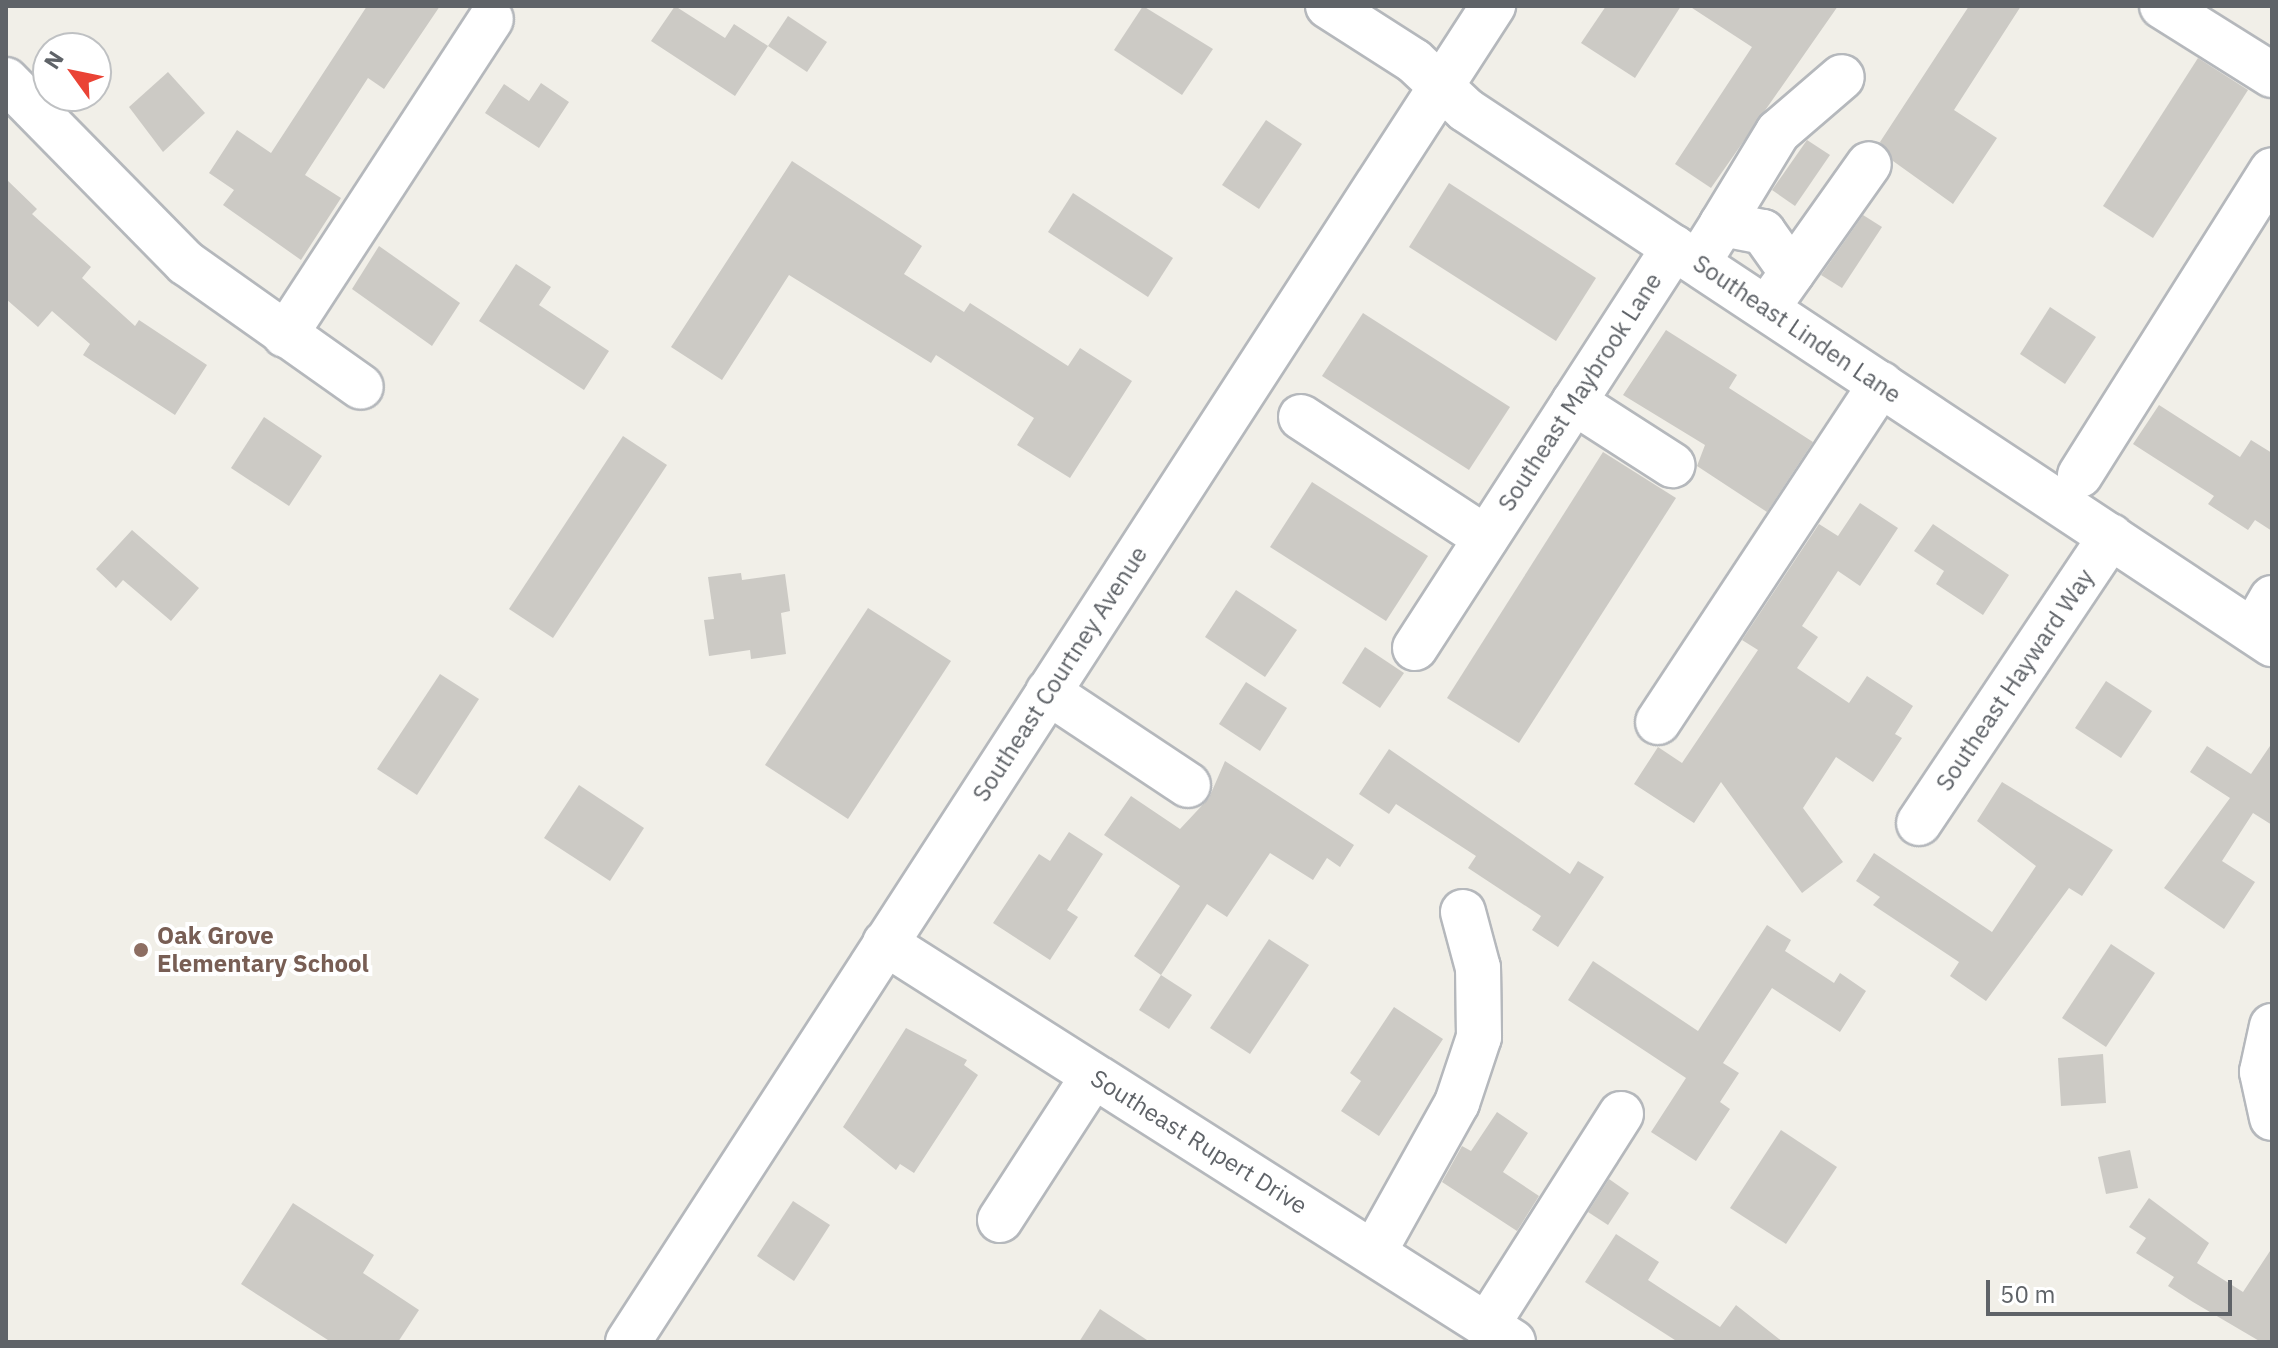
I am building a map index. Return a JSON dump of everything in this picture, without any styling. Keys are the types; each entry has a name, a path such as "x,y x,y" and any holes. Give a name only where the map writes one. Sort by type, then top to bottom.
{"street":[{"name":"Southeast Linden Lane","path":"1328,6 1414,61 1466,110 2111,536 2266,624"},
{"name":"Southeast Courtney Avenue","path":"628,1342 1493,6"},
{"path":"2162,6 2272,75"},
{"path":"285,335 491,19"},
{"name":"Southeast Maybrook Lane","path":"1415,648 1574,402 1686,255 1722,224 1778,132 1842,77"},
{"path":"6,80 186,263 361,387"},
{"path":"1767,308 1869,164"},
{"path":"2080,475 2272,170"},
{"path":"1722,224 1763,232 1792,273"},
{"path":"1658,722 1881,384"},
{"path":"1574,402 1672,465"},
{"name":"Southeast Maybrook Lane","path":"1301,417 1486,538"},
{"name":"Southeast Hayward Way","path":"1919,823 2111,536"},
{"path":"1048,692 1188,785"},
{"path":"1374,1252 1457,1103 1479,1037 1478,968 1463,912"},
{"name":"Southeast Rupert Drive","path":"885,943 1500,1334"},
{"path":"2270,1030 2262,1072 2272,1118"},
{"path":"1000,1220 1093,1076"},
{"path":"1500,1334 1621,1114"}],"building":[{"path":"367,6 440,6 384,89 368,78 305,175 341,198 301,260 223,205 234,190 209,173 237,130 271,153"},
{"path":"675,6 725,38 734,24 768,46 735,96 651,41"},
{"path":"1143,6 1213,49 1182,95 1114,50"},
{"path":"1606,6 1681,6 1635,78 1581,43"},
{"path":"1689,6 1838,6 1711,188 1675,164 1752,47"},
{"path":"1969,6 2021,6 1954,110 1997,138 1953,204 1893,161 1880,142"},
{"path":"788,16 827,42 807,72 768,46"},
{"path":"2198,58 2248,90 2153,238 2103,206"},
{"path":"168,72 205,113 163,152 129,107"},
{"path":"541,83 569,102 539,148 485,113 504,84 529,101"},
{"path":"1266,120 1302,144 1259,209 1222,185"},
{"path":"1807,140 1830,155 1795,206 1772,190"},
{"path":"792,161 922,246 904,274 964,312 970,303 1068,366 1080,348 1132,381 1070,478 1017,445 1034,418 936,355 931,363 789,275 722,380 671,347"},
{"path":"6,179 37,209 32,214 91,267 82,278 135,326 139,320 207,365 175,415 83,355 90,344 52,311 38,327 6,299"},
{"path":"1449,183 1596,278 1556,341 1409,247"},
{"path":"1073,193 1173,258 1148,297 1048,232"},
{"path":"1863,215 1882,227 1842,288 1821,275"},
{"path":"379,246 460,303 432,346 352,289"},
{"path":"516,264 551,287 539,305 609,351 584,390 479,321"},
{"path":"2050,307 2096,337 2065,384 2020,354"},
{"path":"1363,313 1510,407 1469,470 1322,376"},
{"path":"1666,330 1737,375 1729,388 1813,442 1767,512 1697,466 1705,445 1623,395"},
{"path":"2159,405 2240,457 2251,440 2272,453 2272,531 2255,520 2248,530 2208,504 2214,496 2133,444"},
{"path":"264,417 322,456 289,506 231,468"},
{"path":"623,436 667,465 553,638 509,609"},
{"path":"1603,452 1676,498 1519,743 1447,698"},
{"path":"1312,482 1428,556 1386,621 1270,547"},
{"path":"1860,503 1898,528 1860,586 1838,571 1802,626 1818,637 1797,668 1849,703 1867,676 1913,706 1895,734 1902,738 1873,782 1836,757 1803,808 1843,862 1802,893 1721,782 1694,823 1634,784 1658,747 1682,763 1758,650 1742,640 1819,524 1838,536"},
{"path":"1933,524 2009,575 1983,615 1936,584 1944,571 1914,551"},
{"path":"132,530 199,588 171,621 123,580 116,588 96,569"},
{"path":"741,573 742,580 785,574 790,611 781,613 786,654 751,659 750,650 709,656 704,620 714,619 708,577"},
{"path":"1236,590 1297,630 1265,677 1205,637"},
{"path":"868,608 951,661 848,819 765,765"},
{"path":"1365,647 1404,673 1380,708 1342,683"},
{"path":"440,674 479,699 417,795 377,769"},
{"path":"2106,681 2152,711 2121,758 2075,728"},
{"path":"1246,682 1287,708 1260,751 1219,724"},
{"path":"2272,743 2272,825 2253,813 2222,861 2255,882 2224,929 2164,888 2230,798 2190,772 2207,746 2251,774"},
{"path":"1389,749 1570,874 1578,861 1604,877 1558,947 1532,930 1541,916 1468,868 1476,856 1396,804 1389,814 1359,794"},
{"path":"1225,761 1354,845 1340,867 1327,858 1313,880 1270,853 1227,917 1207,904 1161,975 1134,956 1180,886 1104,835 1131,796 1180,829 1209,798"},
{"path":"2002,782 2113,850 2082,896 2069,888 1986,1001 1950,976 1959,962 1873,905 1880,897 1856,881 1874,853 1992,932 2036,866 1977,821"},
{"path":"579,785 644,828 610,881 544,838"},
{"path":"1069,832 1103,854 1067,910 1078,917 1050,960 993,923 1039,854 1050,861"},
{"path":"1767,925 1791,940 1785,951 1834,983 1840,973 1866,991 1840,1032 1772,988 1723,1063 1739,1073 1720,1102 1730,1109 1696,1161 1651,1132 1686,1078 1568,1000 1593,961 1698,1031"},
{"path":"1269,939 1309,965 1250,1054 1210,1028"},
{"path":"2111,944 2155,973 2106,1047 2062,1018"},
{"path":"1161,975 1192,995 1169,1029 1139,1010"},
{"path":"1394,1007 1443,1039 1379,1136 1341,1111 1361,1081 1350,1073"},
{"path":"906,1028 967,1060 964,1065 978,1075 914,1173 900,1164 896,1170 843,1127"},
{"path":"2103,1054 2106,1103 2061,1106 2058,1058"},
{"path":"1497,1112 1528,1133 1503,1172 1539,1196 1517,1231 1442,1182 1462,1146 1471,1151"},
{"path":"1781,1130 1837,1167 1786,1244 1730,1208"},
{"path":"2130,1150 2138,1188 2106,1194 2098,1157"},
{"path":"1609,1179 1629,1193 1608,1225 1588,1212"},
{"path":"2149,1198 2209,1243 2197,1263 2243,1292 2272,1248 2272,1342 2261,1342 2168,1286 2174,1277 2136,1253 2146,1238 2129,1227"},
{"path":"793,1201 830,1225 794,1281 757,1256"},
{"path":"293,1203 374,1255 363,1273 419,1310 398,1342 331,1342 241,1284"},
{"path":"1616,1234 1659,1262 1648,1280 1720,1327 1736,1305 1783,1342 1678,1342 1628,1310 1585,1282"},
{"path":"1100,1309 1150,1342 1079,1342"}],"place":[{"name":"Oak Grove Elementary School","path":"141,950"}]}
